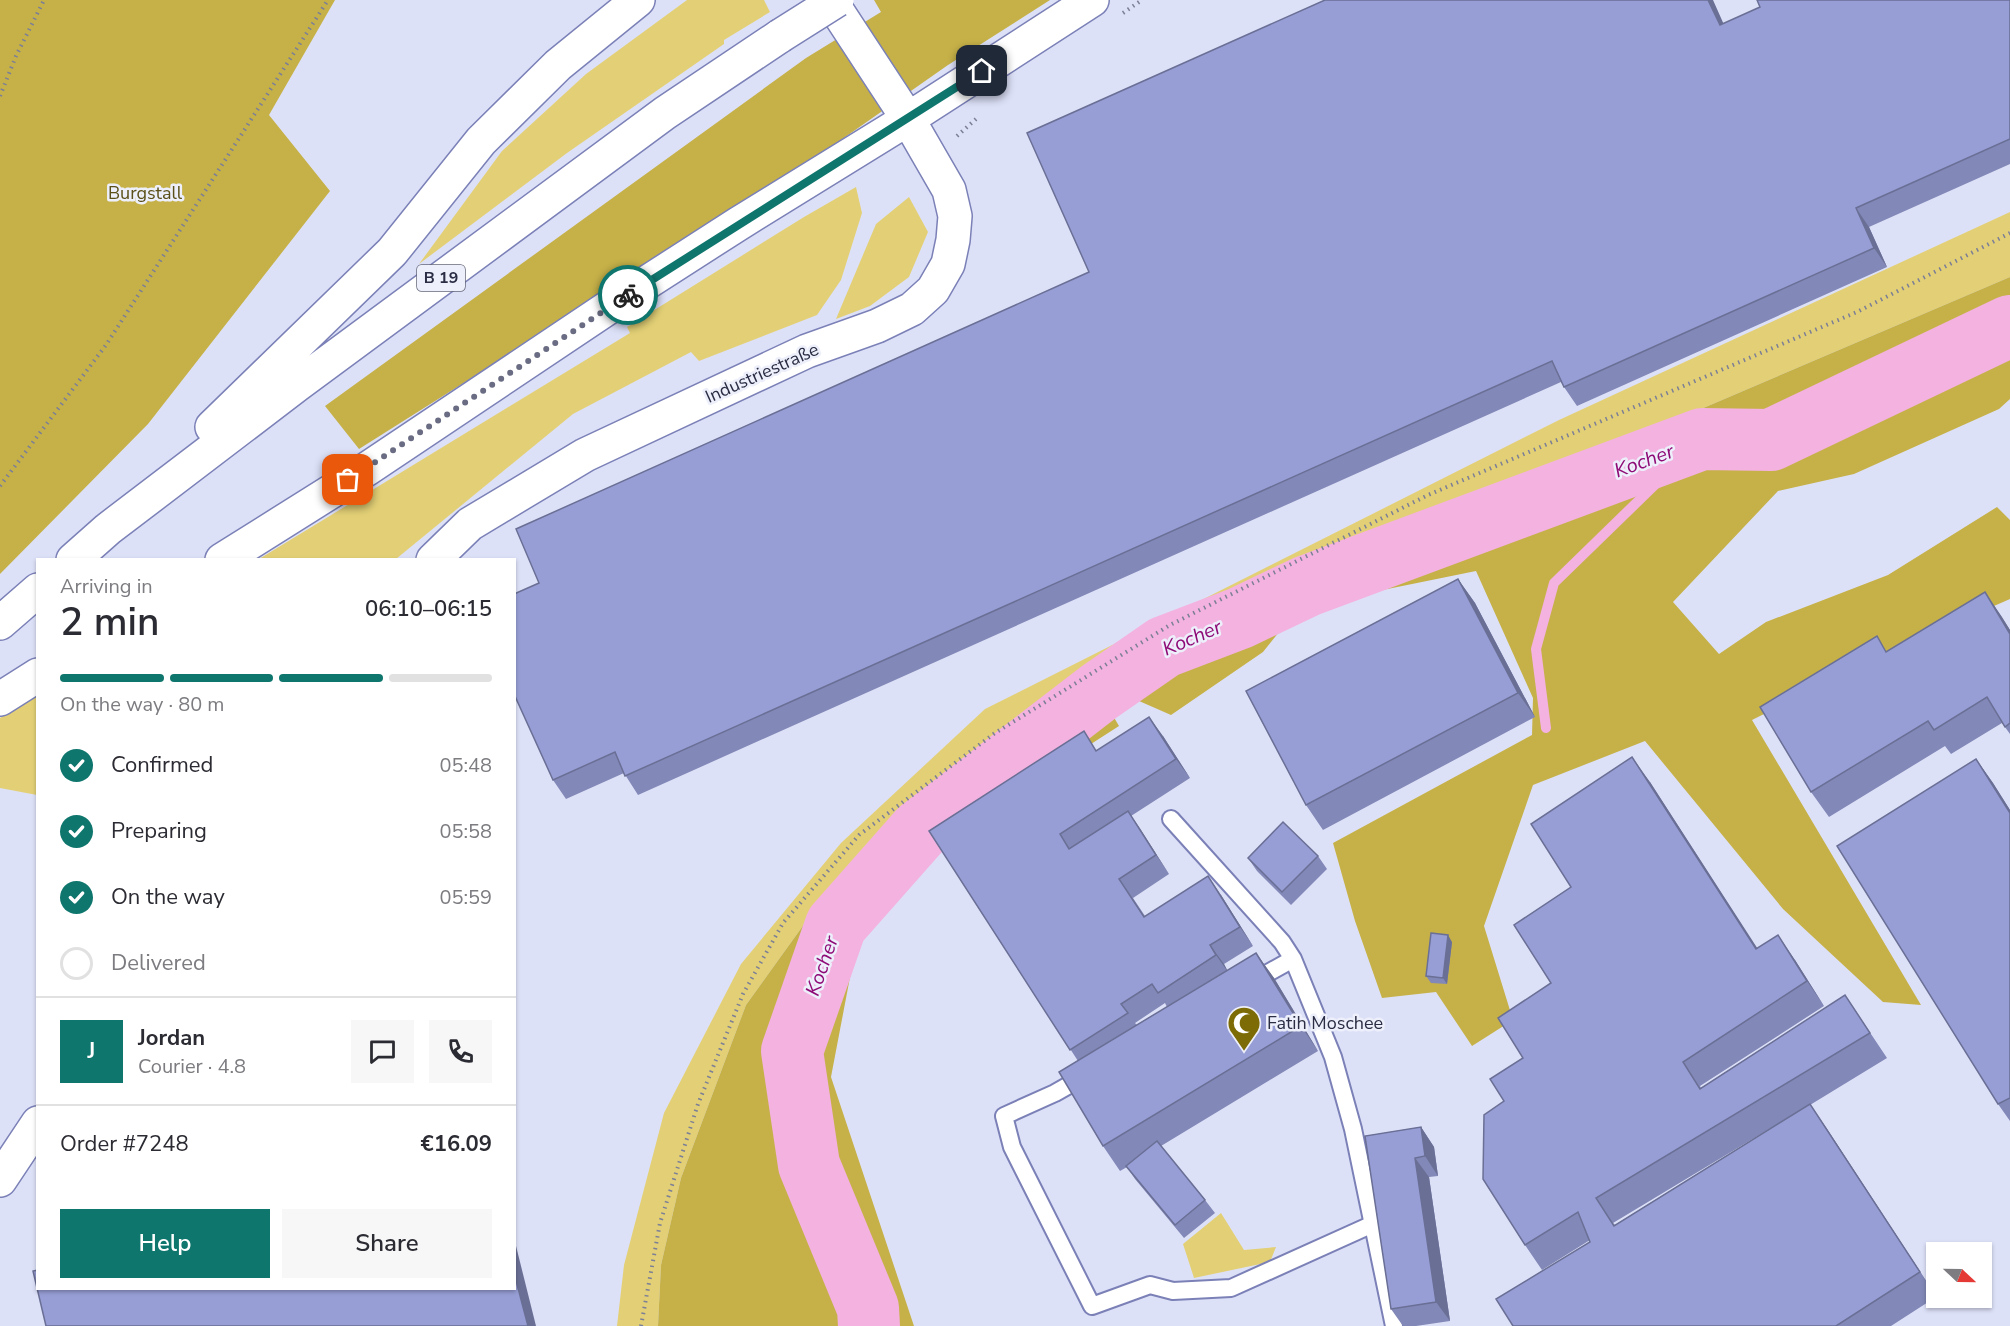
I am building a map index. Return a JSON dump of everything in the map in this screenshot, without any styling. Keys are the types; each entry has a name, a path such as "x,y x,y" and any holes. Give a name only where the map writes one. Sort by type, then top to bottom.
{"main road":[{"path":"108,529 392,252 481,141 498,124 558,65 638,0"},
{"name":"Industriestraße","path":"435,558 470,524 585,455 807,351 877,326 912,309 933,290 948,264 953,240 955,216 949,190 908,119 830,0"},
{"name":"B 19","path":"75,558 108,529 297,385 656,120 837,0"},
{"path":"225,558 366,469 728,230 908,119 1092,0"},
{"path":"0,622 36,592"},
{"path":"0,699 36,676"},
{"path":"0,1179 36,1126"}],"lane":[{"path":"1172,819 1282,942 1293,959 1333,1057 1353,1129 1394,1326"},
{"path":"1241,988 1293,959"},
{"path":"1097,1070 1055,1093 1004,1116 1012,1147 1092,1306 1150,1285 1173,1291 1231,1288 1373,1224"}],"path":[{"path":"0,96 16,56 44,0"},
{"path":"0,486 106,345 328,0"},
{"path":"641,1326 660,1223 698,1104 743,994 783,923 860,835 995,733 1170,625 1428,495 1857,312 2010,233"}],"shaded area":[{"path":"687,0 764,0 770,12 724,40 724,44 567,153 419,264 502,151 586,74"},
{"path":"856,187 862,213 841,280 817,315 699,361 691,352 573,414 397,558 261,558 630,333 627,327"},
{"path":"909,197 928,232 909,277 870,306 836,319 876,224"},
{"path":"2010,212 2010,277 1577,462 1450,507 1158,640 1095,685 828,891 746,1005 681,1178 661,1265 658,1326 617,1326 624,1265 664,1113 741,964 841,843 985,709 1559,420"},
{"path":"36,695 36,795 0,788 0,718"},
{"path":"1221,1213 1244,1250 1276,1247 1270,1262 1194,1278 1183,1244"}],"green space":[{"name":"Burgstall","path":"0,0 335,0 269,115 330,191 148,424 0,574"},
{"path":"874,0 1050,0 948,65 771,189 359,449 325,406 806,58 881,12"},
{"path":"2010,277 2010,399 1999,409 1854,474 1778,491 1673,602 1719,654 1766,622 1888,575 1997,507 2010,520 2010,599 1875,658 1752,720 1921,1005 1883,1002 1783,909 1645,741 1533,785 1484,926 1513,1020 1472,1046 1436,992 1382,998 1355,921 1333,843 1532,735 1533,698 1476,571 1299,607 1263,652 1171,715 1098,683 1158,640 1450,507 1577,462"},
{"path":"1095,685 1119,726 867,888 831,1077 914,1326 658,1326 661,1265 681,1178 746,1005 828,891"}],"building":[{"path":"1325,0 1708,0 1720,25 1760,7 1757,0 2010,0 2010,139 1856,208 1874,248 1564,387 1552,361 625,776 615,752 553,780 516,698 516,593 539,583 516,529 1089,272 1027,133"},
{"path":"1458,579 1518,693 1306,805 1246,691"},
{"path":"1985,592 2010,634 2010,723 2005,727 1987,697 1934,730 1928,721 1811,792 1760,707 1877,636 1886,652"},
{"path":"1149,717 1176,759 1060,834 1069,849 1128,811 1156,855 1119,879 1144,917 1208,876 1240,927 1210,945 1216,955 1158,993 1152,984 1121,1004 1128,1013 1070,1050 929,831 1084,731 1096,751"},
{"path":"1632,757 1756,949 1778,935 1807,981 1683,1062 1700,1089 1845,995 1870,1033 1596,1198 1614,1226 1810,1104 1920,1272 1836,1326 1513,1326 1496,1299 1590,1242 1578,1212 1525,1245 1483,1179 1484,1115 1504,1101 1490,1079 1523,1058 1498,1018 1551,983 1514,925 1571,887 1531,824"},
{"path":"1976,759 2010,813 2010,1098 1998,1104 1837,846"},
{"path":"1283,822 1318,856 1282,892 1248,858"},
{"path":"1431,933 1448,935 1443,978 1426,976"},
{"path":"1256,953 1301,1026 1103,1146 1059,1072"},
{"path":"1421,1127 1425,1156 1415,1158 1436,1302 1391,1309 1365,1136"},
{"path":"1157,1141 1205,1200 1175,1225 1126,1166"},
{"path":"516,1281 528,1326 46,1326 37,1290 516,1290"}],"waterway":[{"name":"Kocher","path":"869,1326 868,1308 809,1165 792,1051 836,925 920,830 1099,692 1164,647 1240,618 1307,586 1702,439 1771,440 2010,326"},
{"path":"1546,728 1536,649 1554,583 1702,439"}],"way so far":[{"path":"348,480 628,295"}],"place":[{"name":"Fatih Moschee","path":"1244,1052"}],"route":[{"path":"628,295 982,71"}]}
